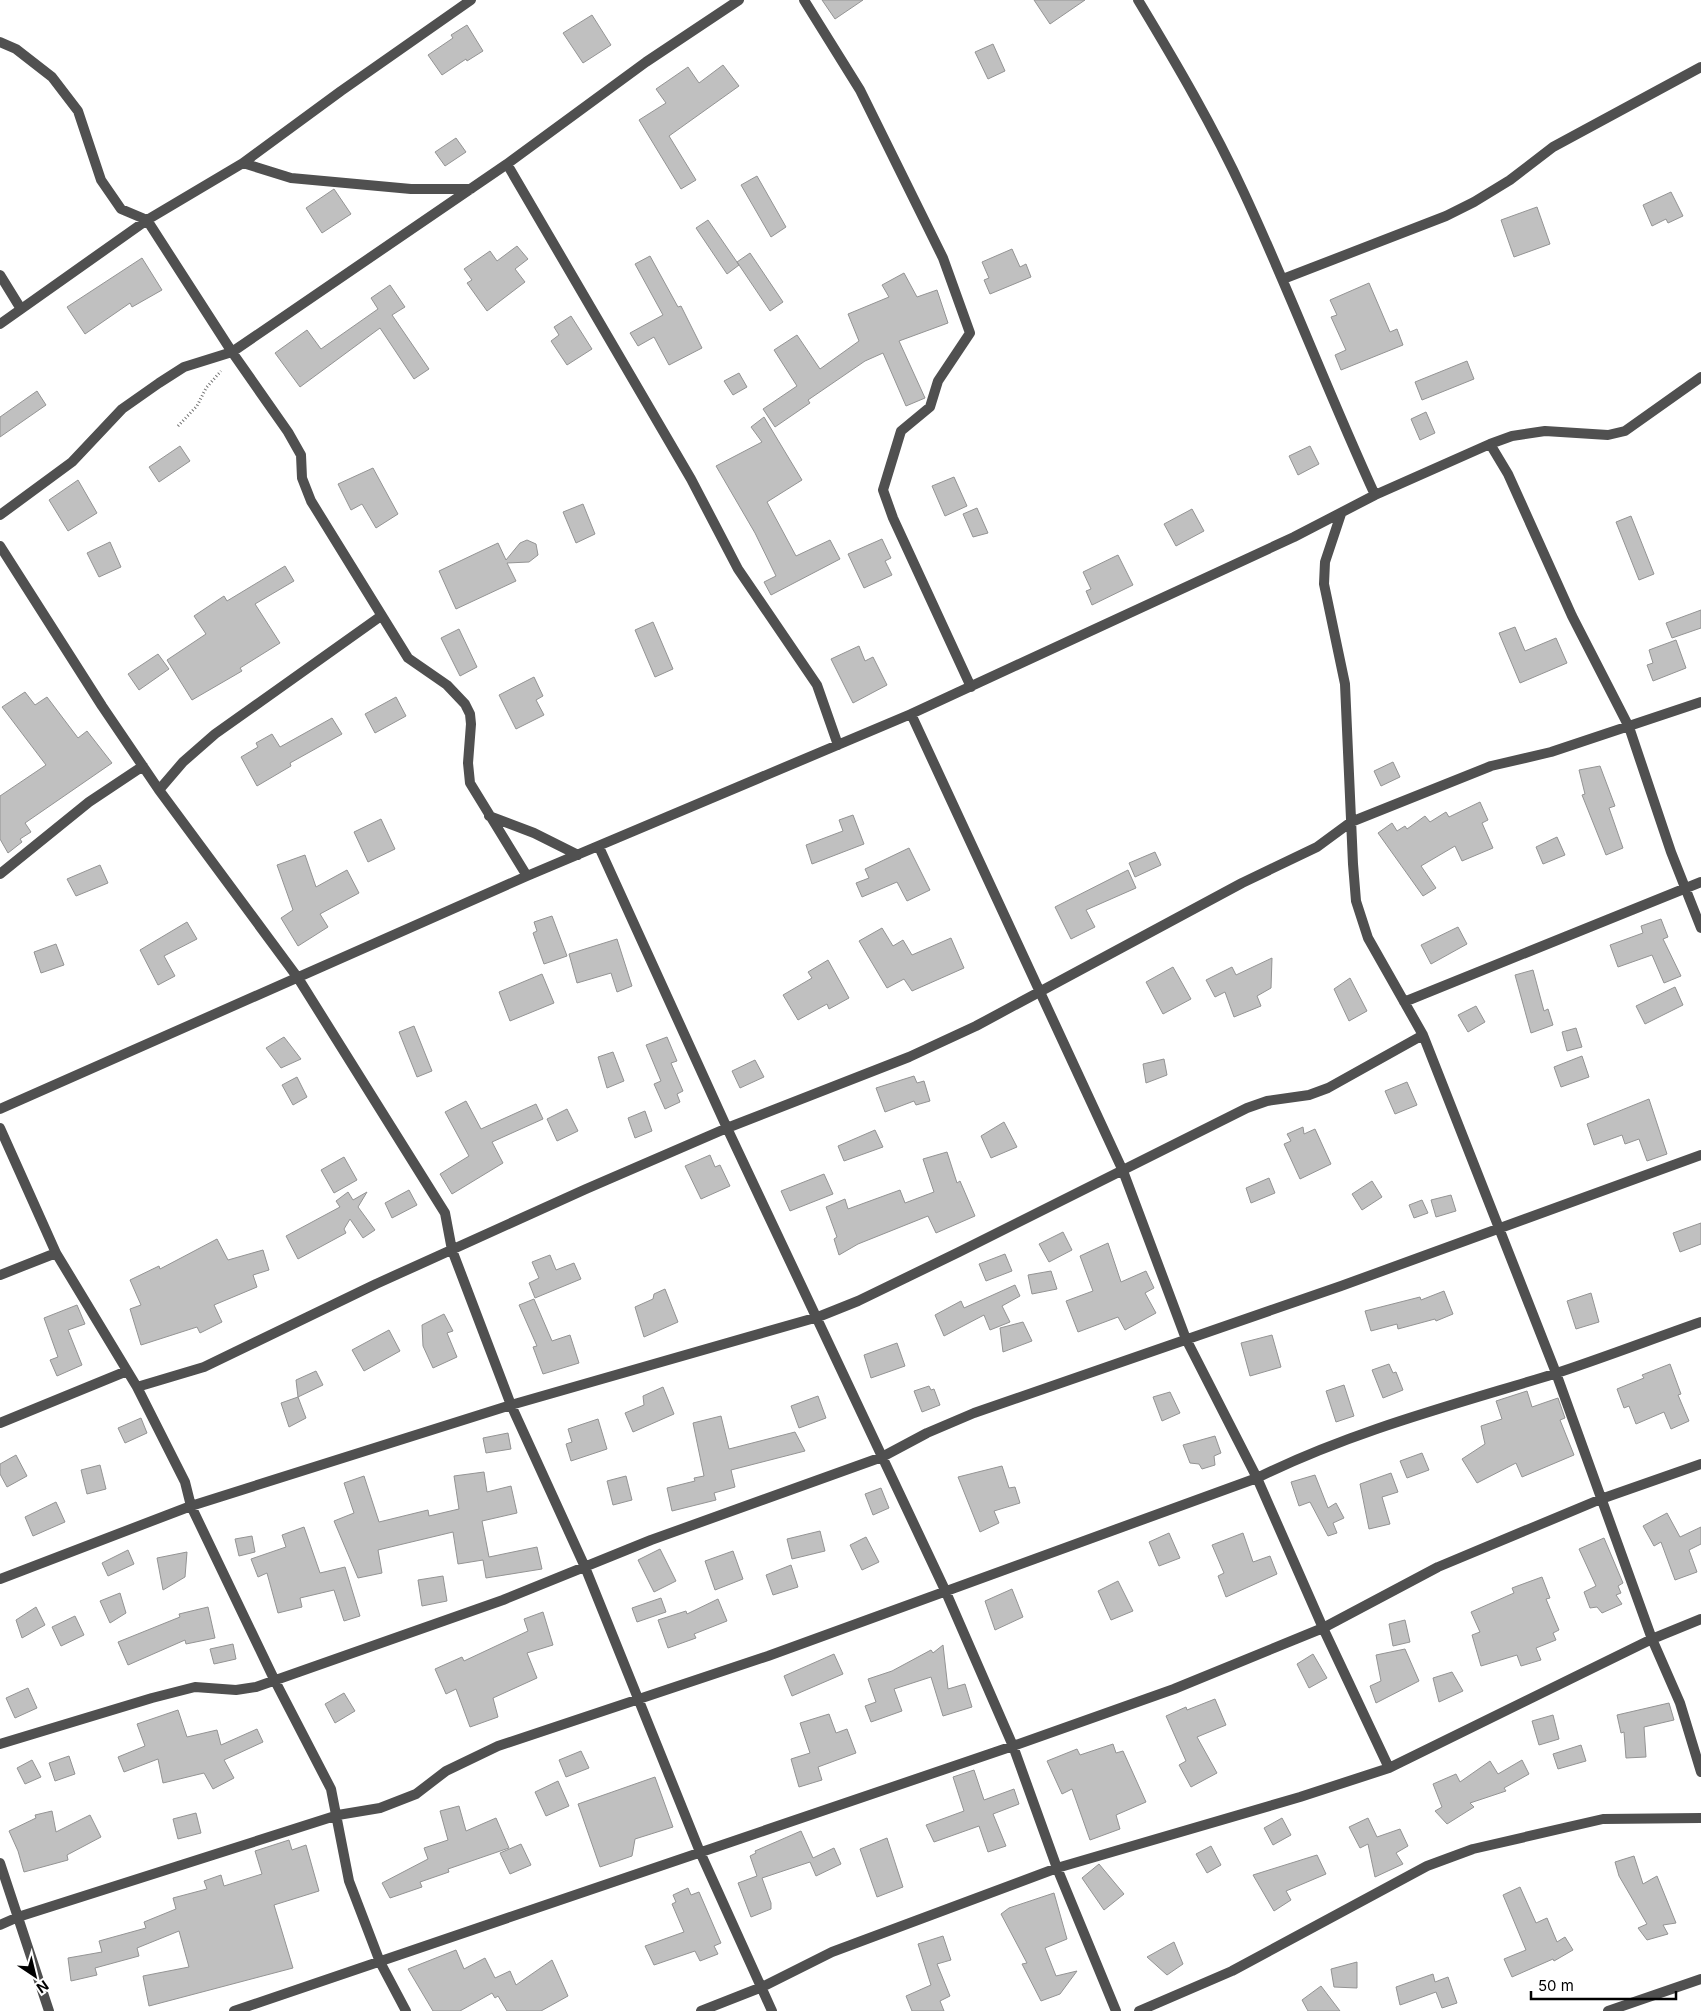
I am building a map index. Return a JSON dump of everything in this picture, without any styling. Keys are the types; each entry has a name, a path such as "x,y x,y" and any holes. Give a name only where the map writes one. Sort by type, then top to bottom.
{"street":[{"path":"0,324 147,220 243,163 341,91 471,0"},
{"path":"0,515 72,462 122,409 159,383 184,368 235,356 507,164 646,62 739,0"},
{"path":"804,0 860,90 943,258 970,332 938,381 930,407 901,431 883,490 905,545 971,687"},
{"path":"1138,0 1214,132 1283,279 1332,401 1375,495"},
{"path":"0,42 16,49 52,77 78,111 101,180 120,209 147,220 235,356 288,432 301,455 302,478 311,500 408,658 447,685 465,704 470,714 468,773 470,783 488,816 527,876"},
{"path":"1283,279 1446,216 1474,202 1510,180 1552,148 1701,67"},
{"path":"243,163 291,178 411,189 470,189"},
{"path":"507,164 691,479 738,569 817,685 838,745"},
{"path":"0,275 22,309"},
{"path":"0,1109 527,876 911,714 1341,514 1375,495 1490,444 1512,436 1545,431 1608,435 1625,431 1701,377"},
{"path":"1490,444 1508,474 1572,616 1629,727 1685,888 1701,928"},
{"path":"1341,514 1325,562 1324,584 1345,684 1356,901 1368,938 1423,1036 1556,1373 1652,1638 1680,1703 1701,1772"},
{"path":"0,546 159,790 298,978 446,1213 452,1250 512,1405 585,1567 700,1852 772,2011"},
{"path":"159,790 183,762 215,734 381,616"},
{"path":"137,1387 204,1367 452,1250 727,1128 909,1058 976,1026 1242,883 1317,847 1351,822 1491,766 1551,752 1701,702"},
{"path":"911,714 1123,1171 1186,1339 1257,1478 1324,1628 1390,1768"},
{"path":"0,874 89,802 143,766"},
{"path":"488,816 534,833 578,855"},
{"path":"599,846 727,1128 818,1317 945,1590 1013,1746 1057,1868 1116,2011"},
{"path":"1404,1002 1701,882"},
{"path":"0,1579 191,1506 512,1405 818,1317 858,1301 1247,1108 1267,1101 1309,1095 1328,1088 1423,1036"},
{"path":"0,1128 56,1253 137,1387 185,1482 191,1506 274,1679 331,1788 338,1815 349,1881 380,1962 406,2011"},
{"path":"0,1744 152,1698 196,1687 236,1690 256,1687 274,1679 494,1603 651,1540 882,1457 927,1432 974,1413 1499,1229 1701,1155"},
{"path":"0,1275 56,1253"},
{"path":"0,1925 18,1917 338,1815 380,1808 416,1794 446,1771 498,1746 768,1656 1257,1478 1298,1458 1348,1438 1556,1373 1701,1322"},
{"path":"0,1423 127,1371"},
{"path":"234,2011 1013,1746 1174,1689 1324,1628 1438,1567 1601,1499 1701,1464"},
{"path":"701,2011 762,1987 832,1952 1057,1868 1300,1797 1390,1768 1652,1638 1701,1619"},
{"path":"1139,2011 1232,1971 1427,1866 1465,1852 1603,1819 1701,1818"},
{"path":"0,1863 49,2011"},
{"path":"1608,2011 1701,1979"}],"path":[{"path":"178,426 197,406 206,388 235,356"}],"building":[{"path":"822,0 863,0 835,19"},
{"path":"1034,0 1085,0 1050,24"},
{"path":"592,15 611,45 583,63 563,33"},
{"path":"467,25 483,51 467,61 466,59 442,75 428,55 453,38 451,35"},
{"path":"993,44 1005,71 988,79 975,52"},
{"path":"723,65 739,86 669,136 696,180 681,189 639,120 666,103 656,89 688,67 699,83"},
{"path":"456,138 466,152 445,166 435,152"},
{"path":"757,176 786,227 771,237 741,185"},
{"path":"334,189 351,214 322,233 306,208"},
{"path":"1671,192 1683,216 1668,223 1666,219 1652,226 1643,205"},
{"path":"1537,207 1550,244 1514,257 1501,220"},
{"path":"708,220 739,265 727,274 696,228"},
{"path":"517,246 528,259 515,269 525,282 487,311 467,283 472,280 464,269 490,251 497,261"},
{"path":"1012,249 1020,267 1026,264 1031,277 990,294 984,280 989,278 982,262"},
{"path":"750,253 783,302 770,311 737,262"},
{"path":"650,256 678,307 681,306 702,348 669,365 654,337 638,346 630,333 663,315 635,264"},
{"path":"142,258 162,290 132,307 130,303 85,334 67,307"},
{"path":"904,273 917,297 937,290 948,323 899,341 925,398 906,406 883,353 865,361 808,400 810,403 775,427 763,409 797,386 774,350 797,335 820,369 859,341 848,314 889,297 882,285"},
{"path":"1369,283 1390,332 1397,329 1403,345 1341,370 1335,355 1346,350 1331,317 1337,315 1330,300"},
{"path":"390,285 405,307 392,315 429,369 414,379 380,328 300,387 275,353 307,330 321,349 378,309 371,298"},
{"path":"571,316 592,349 567,365 551,341 559,335 554,327"},
{"path":"1467,361 1474,379 1422,400 1415,382"},
{"path":"739,373 747,387 733,395 724,381"},
{"path":"37,391 46,405 0,437 0,417"},
{"path":"1426,412 1435,433 1420,440 1411,419"},
{"path":"764,417 802,480 767,502 796,556 830,540 840,559 771,595 764,582 776,576 755,533 716,466 762,442 751,427"},
{"path":"180,446 190,461 159,482 149,467"},
{"path":"1310,446 1319,464 1298,475 1289,456"},
{"path":"373,468 398,514 376,528 362,504 351,510 338,484"},
{"path":"954,477 967,506 945,516 932,486"},
{"path":"78,480 97,513 68,531 49,500"},
{"path":"583,504 595,534 576,543 563,512"},
{"path":"977,508 988,533 973,537 963,514"},
{"path":"1192,509 1204,531 1176,546 1164,524"},
{"path":"1631,516 1654,574 1639,580 1616,522"},
{"path":"882,539 891,558 885,561 892,575 864,588 848,554"},
{"path":"527,540 536,544 538,555 529,562 507,563 516,581 456,609 439,571 498,543 506,560 520,543"},
{"path":"110,542 121,567 99,577 87,553"},
{"path":"1118,555 1133,585 1092,605 1086,591 1091,589 1083,572"},
{"path":"285,566 294,581 255,604 280,643 240,668 242,671 192,700 167,660 206,634 194,616 224,596 227,601"},
{"path":"1701,610 1701,628 1672,638 1666,623"},
{"path":"653,622 673,669 655,677 635,630"},
{"path":"1515,627 1525,651 1556,638 1567,663 1520,683 1499,633"},
{"path":"459,629 477,667 460,676 441,638"},
{"path":"1676,640 1686,668 1653,681 1647,665 1653,663 1649,650"},
{"path":"859,646 865,661 873,657 887,685 853,703 831,659"},
{"path":"158,654 169,669 139,690 128,674"},
{"path":"534,677 543,696 536,700 544,715 516,729 499,695"},
{"path":"25,692 35,705 47,697 78,738 87,731 112,763 25,823 31,832 20,839 22,842 8,853 0,839 0,796 46,765 2,707"},
{"path":"396,697 406,716 375,733 365,714"},
{"path":"332,718 342,734 290,763 291,766 257,786 241,757 258,747 256,743 272,734 280,747"},
{"path":"1393,762 1400,777 1381,786 1374,771"},
{"path":"1600,766 1615,806 1609,808 1623,848 1606,855 1582,795 1585,794 1579,770"},
{"path":"1480,802 1488,820 1482,823 1493,848 1462,861 1455,846 1421,866 1436,888 1423,896 1378,833 1392,823 1397,831 1405,826 1407,829 1425,816 1430,822 1446,812 1449,817"},
{"path":"853,815 864,844 812,864 806,845 843,831 839,820"},
{"path":"381,819 395,849 368,862 354,832"},
{"path":"1557,837 1565,855 1543,864 1536,847"},
{"path":"909,848 930,890 907,901 897,882 862,897 856,883 869,878 865,869"},
{"path":"1155,852 1161,865 1135,877 1129,863"},
{"path":"305,855 316,887 347,870 359,893 320,914 328,927 298,946 281,918 293,910 277,865"},
{"path":"100,865 108,883 76,896 67,879"},
{"path":"1128,870 1136,888 1086,910 1095,927 1071,939 1055,907"},
{"path":"552,916 567,956 544,964 533,933 537,931 534,922"},
{"path":"1661,919 1668,937 1663,939 1681,976 1664,983 1652,955 1618,967 1610,945 1643,933 1641,926"},
{"path":"187,922 197,939 164,956 175,976 158,985 140,950"},
{"path":"1458,927 1467,944 1431,964 1421,945"},
{"path":"882,928 893,946 903,940 912,955 951,938 964,968 912,991 904,979 887,988 859,941"},
{"path":"617,939 632,986 617,992 611,973 577,983 569,954"},
{"path":"56,944 64,965 41,973 34,952"},
{"path":"1272,958 1271,988 1257,996 1261,1006 1234,1017 1225,992 1215,997 1206,980 1232,967 1236,975"},
{"path":"828,960 849,998 829,1009 827,1004 798,1020 783,995 812,978 808,972"},
{"path":"1173,967 1191,999 1163,1014 1146,982"},
{"path":"1533,970 1544,1011 1548,1009 1553,1025 1531,1033 1515,975"},
{"path":"542,974 554,1003 510,1021 499,992"},
{"path":"1350,978 1367,1011 1349,1021 1334,989"},
{"path":"1675,987 1683,1005 1645,1024 1636,1006"},
{"path":"1476,1006 1485,1022 1468,1032 1458,1015"},
{"path":"414,1026 432,1071 417,1077 399,1032"},
{"path":"1576,1028 1582,1047 1567,1051 1562,1032"},
{"path":"284,1037 301,1059 281,1068 266,1048"},
{"path":"667,1037 677,1061 671,1063 683,1091 677,1094 680,1102 665,1109 654,1084 661,1081 646,1045"},
{"path":"613,1052 624,1081 607,1088 598,1057"},
{"path":"1582,1056 1589,1077 1561,1087 1554,1067"},
{"path":"1164,1059 1167,1075 1146,1083 1143,1064"},
{"path":"755,1060 764,1077 740,1088 732,1071"},
{"path":"914,1076 917,1083 924,1081 930,1101 916,1105 914,1101 885,1112 876,1088"},
{"path":"297,1077 307,1097 293,1105 282,1085"},
{"path":"1407,1082 1417,1105 1395,1114 1385,1091"},
{"path":"1649,1099 1667,1154 1647,1161 1639,1139 1625,1144 1622,1135 1594,1145 1587,1124"},
{"path":"466,1101 481,1129 536,1104 543,1119 492,1142 503,1163 452,1194 440,1174 469,1156 445,1112"},
{"path":"567,1109 578,1131 557,1141 547,1119"},
{"path":"645,1111 652,1131 635,1138 628,1118"},
{"path":"1004,1122 1017,1147 991,1158 981,1136"},
{"path":"1303,1127 1304,1134 1315,1129 1331,1164 1300,1179 1284,1144 1291,1141 1287,1134"},
{"path":"875,1130 883,1147 844,1161 838,1146"},
{"path":"947,1152 957,1183 960,1181 975,1216 936,1233 928,1216 858,1244 839,1255 834,1239 837,1237 826,1207 845,1199 848,1209 900,1190 905,1203 934,1192 923,1159"},
{"path":"710,1155 715,1167 720,1165 730,1186 701,1199 685,1166"},
{"path":"344,1157 357,1180 334,1193 321,1170"},
{"path":"824,1174 833,1194 790,1211 781,1191"},
{"path":"1269,1178 1275,1193 1251,1203 1246,1188"},
{"path":"1372,1181 1382,1197 1362,1210 1352,1194"},
{"path":"409,1190 417,1205 392,1218 385,1203"},
{"path":"348,1192 353,1200 367,1192 358,1207 375,1230 363,1238 350,1219 344,1229 346,1233 298,1259 286,1236 340,1207 336,1201"},
{"path":"1451,1195 1456,1211 1436,1217 1431,1200"},
{"path":"1422,1200 1428,1213 1414,1218 1409,1205"},
{"path":"1701,1223 1701,1244 1680,1252 1673,1233"},
{"path":"1063,1232 1072,1250 1049,1262 1039,1244"},
{"path":"217,1239 228,1260 263,1250 269,1270 253,1275 257,1287 214,1305 222,1322 200,1333 197,1327 141,1345 130,1309 141,1305 130,1280 159,1266 160,1269"},
{"path":"1108,1243 1121,1282 1146,1271 1154,1288 1145,1293 1156,1313 1125,1330 1118,1317 1078,1332 1066,1301 1093,1291 1080,1256"},
{"path":"1005,1254 1012,1271 986,1281 979,1264"},
{"path":"550,1255 556,1270 574,1263 581,1279 535,1298 529,1283 539,1278 532,1262"},
{"path":"1051,1271 1057,1289 1032,1294 1028,1275"},
{"path":"1015,1285 1020,1296 1002,1306 1010,1322 990,1330 984,1315 944,1336 935,1315 961,1301 964,1308"},
{"path":"665,1289 678,1322 644,1337 635,1307 653,1299 654,1294"},
{"path":"1444,1291 1453,1314 1436,1321 1435,1319 1398,1329 1397,1324 1371,1331 1365,1311 1420,1297 1421,1300"},
{"path":"1591,1293 1599,1322 1576,1329 1567,1301"},
{"path":"534,1299 552,1341 570,1335 579,1363 543,1374 533,1347 537,1346 519,1305"},
{"path":"77,1305 85,1324 68,1330 82,1365 57,1376 50,1360 58,1357 44,1318"},
{"path":"444,1314 453,1331 447,1333 457,1357 433,1368 423,1346 422,1325"},
{"path":"1023,1322 1032,1341 1003,1352 1000,1328"},
{"path":"389,1330 400,1351 364,1371 352,1350"},
{"path":"1272,1335 1281,1367 1250,1376 1241,1343"},
{"path":"897,1343 905,1366 871,1378 864,1355"},
{"path":"1389,1364 1393,1373 1396,1372 1403,1390 1383,1398 1372,1370"},
{"path":"1670,1364 1681,1394 1678,1395 1689,1421 1671,1429 1664,1412 1636,1424 1629,1406 1624,1408 1617,1389 1644,1378 1642,1375"},
{"path":"316,1371 323,1385 298,1397 296,1380"},
{"path":"1344,1385 1354,1416 1336,1422 1326,1391"},
{"path":"929,1386 931,1390 934,1389 940,1405 922,1412 914,1391"},
{"path":"663,1387 674,1414 633,1432 625,1413 644,1405 643,1396"},
{"path":"1527,1391 1532,1407 1558,1398 1565,1418 1560,1420 1574,1455 1522,1477 1516,1463 1477,1483 1462,1459 1485,1444 1481,1426 1502,1419 1496,1401"},
{"path":"1170,1392 1180,1413 1162,1421 1153,1397"},
{"path":"818,1396 826,1418 799,1428 791,1406"},
{"path":"298,1397 306,1418 289,1427 281,1403"},
{"path":"721,1416 729,1449 795,1432 805,1451 731,1470 735,1487 714,1493 716,1500 672,1511 667,1488 695,1481 694,1478 704,1476 693,1423"},
{"path":"141,1418 147,1433 125,1443 118,1428"},
{"path":"598,1419 607,1449 571,1461 566,1444 572,1442 568,1429"},
{"path":"508,1433 511,1449 486,1453 483,1438"},
{"path":"1215,1436 1221,1453 1214,1456 1215,1465 1202,1469 1199,1464 1190,1463 1183,1445"},
{"path":"1422,1453 1429,1470 1407,1478 1400,1461"},
{"path":"16,1455 27,1476 7,1487 0,1474 0,1464"},
{"path":"100,1465 106,1489 87,1494 81,1470"},
{"path":"1002,1466 1009,1488 1015,1487 1020,1503 994,1511 999,1523 980,1532 958,1477"},
{"path":"484,1472 487,1492 511,1486 517,1513 482,1521 489,1557 537,1547 542,1569 486,1578 483,1560 458,1564 453,1532 378,1550 382,1573 358,1578 334,1521 354,1513 344,1483 364,1476 379,1522 428,1510 429,1516 459,1509 454,1476"},
{"path":"1391,1473 1398,1492 1382,1497 1390,1524 1369,1529 1360,1484"},
{"path":"1315,1475 1328,1508 1336,1503 1344,1518 1333,1523 1337,1533 1328,1536 1310,1502 1299,1506 1291,1482"},
{"path":"626,1476 632,1500 613,1505 607,1481"},
{"path":"881,1488 889,1508 873,1515 865,1494"},
{"path":"56,1502 65,1522 33,1536 25,1517"},
{"path":"1667,1513 1680,1537 1701,1527 1701,1544 1689,1550 1697,1572 1675,1580 1661,1542 1654,1546 1643,1526"},
{"path":"304,1527 320,1573 345,1567 360,1616 344,1621 334,1590 300,1598 302,1607 278,1613 267,1573 258,1577 251,1559 286,1547 282,1535"},
{"path":"820,1531 825,1551 792,1559 787,1539"},
{"path":"1169,1533 1180,1558 1159,1566 1149,1542"},
{"path":"1243,1533 1253,1562 1270,1556 1277,1574 1226,1597 1218,1576 1224,1573 1212,1545"},
{"path":"252,1536 255,1552 239,1556 235,1539"},
{"path":"866,1537 879,1562 862,1570 850,1545"},
{"path":"1604,1538 1623,1583 1618,1586 1621,1593 1616,1595 1622,1604 1602,1613 1597,1607 1590,1608 1584,1592 1596,1586 1579,1549"},
{"path":"660,1549 676,1581 654,1592 638,1560"},
{"path":"128,1550 134,1564 108,1576 102,1563"},
{"path":"733,1551 743,1579 715,1590 705,1561"},
{"path":"187,1552 185,1577 163,1590 157,1558"},
{"path":"791,1565 798,1587 773,1595 766,1575"},
{"path":"443,1576 447,1601 422,1606 418,1580"},
{"path":"1542,1577 1550,1598 1546,1599 1559,1630 1553,1633 1556,1640 1536,1648 1541,1660 1521,1666 1517,1655 1481,1666 1472,1635 1480,1632 1471,1612 1514,1593 1512,1588"},
{"path":"1118,1581 1133,1611 1111,1620 1098,1591"},
{"path":"1012,1589 1023,1617 995,1630 985,1601"},
{"path":"120,1593 126,1613 110,1623 100,1601"},
{"path":"661,1598 666,1612 637,1622 632,1608"},
{"path":"718,1599 727,1621 694,1634 696,1638 668,1648 658,1620 686,1611 687,1614"},
{"path":"36,1607 45,1625 22,1638 16,1620"},
{"path":"208,1607 215,1638 186,1644 185,1640 128,1665 118,1642 180,1617 179,1614"},
{"path":"543,1612 553,1645 527,1653 537,1678 493,1698 498,1717 470,1727 456,1689 446,1694 435,1669 462,1657 464,1661 528,1631 524,1619"},
{"path":"75,1616 84,1635 61,1646 52,1627"},
{"path":"1405,1620 1410,1642 1393,1646 1389,1624"},
{"path":"233,1644 236,1659 214,1664 210,1649"},
{"path":"943,1645 948,1689 965,1684 972,1707 943,1716 931,1677 894,1689 902,1711 871,1722 865,1706 876,1702 868,1679 892,1671 931,1650 933,1653"},
{"path":"1405,1649 1419,1681 1376,1703 1370,1686 1381,1681 1376,1655"},
{"path":"834,1654 843,1674 792,1696 784,1676"},
{"path":"1313,1654 1327,1678 1309,1688 1297,1664"},
{"path":"1452,1672 1463,1691 1439,1702 1433,1678"},
{"path":"28,1688 37,1708 15,1718 6,1698"},
{"path":"344,1693 355,1711 335,1723 325,1704"},
{"path":"1215,1699 1226,1725 1197,1737 1217,1773 1191,1787 1179,1765 1186,1761 1166,1716 1186,1707 1187,1710"},
{"path":"1669,1703 1674,1720 1644,1727 1646,1757 1626,1758 1624,1732 1621,1733 1617,1715"},
{"path":"178,1710 187,1737 217,1730 221,1745 257,1729 263,1742 224,1760 234,1778 213,1789 204,1773 163,1783 158,1759 124,1772 118,1757 145,1746 137,1724"},
{"path":"829,1714 836,1733 847,1729 856,1753 818,1767 822,1780 799,1787 791,1759 810,1753 800,1723"},
{"path":"1553,1715 1559,1739 1539,1745 1532,1721"},
{"path":"1113,1744 1116,1753 1123,1751 1146,1802 1116,1815 1120,1829 1090,1840 1072,1789 1062,1794 1047,1761 1077,1749 1080,1755"},
{"path":"1581,1745 1586,1761 1558,1769 1553,1754"},
{"path":"581,1751 589,1768 566,1777 559,1760"},
{"path":"69,1756 75,1774 55,1781 49,1763"},
{"path":"32,1760 41,1777 25,1784 17,1768"},
{"path":"1522,1760 1529,1774 1504,1788 1506,1791 1470,1803 1474,1807 1447,1824 1435,1811 1442,1807 1433,1784 1456,1774 1460,1782 1490,1761 1498,1774"},
{"path":"974,1770 984,1800 1014,1789 1019,1804 993,1814 1006,1846 988,1852 979,1826 934,1842 926,1825 964,1811 953,1777"},
{"path":"655,1777 673,1827 635,1839 632,1856 600,1867 578,1804"},
{"path":"558,1781 569,1806 546,1816 535,1792"},
{"path":"459,1806 466,1831 496,1818 509,1848 448,1869 449,1872 420,1882 422,1887 390,1898 382,1883 428,1859 424,1848 448,1840 440,1811"},
{"path":"52,1811 56,1832 90,1815 101,1837 67,1855 68,1860 24,1872 18,1851 9,1831 36,1818 35,1815"},
{"path":"196,1813 201,1833 178,1839 173,1819"},
{"path":"1282,1818 1291,1835 1273,1845 1264,1828"},
{"path":"1368,1818 1377,1837 1400,1829 1408,1846 1396,1853 1403,1864 1375,1877 1368,1844 1360,1848 1349,1827"},
{"path":"801,1831 813,1858 834,1848 841,1864 816,1876 810,1862 762,1878 771,1903 771,1909 751,1917 738,1883 757,1876 750,1856 756,1853 755,1851"},
{"path":"887,1838 903,1887 877,1897 860,1849"},
{"path":"289,1840 292,1850 306,1845 319,1891 274,1905 293,1968 149,2006 143,1976 189,1967 179,1931 137,1948 139,1956 95,1968 97,1975 71,1981 68,1958 102,1952 99,1941 146,1928 144,1922 176,1909 173,1898 207,1889 204,1881 221,1875 224,1886 262,1874 255,1851"},
{"path":"521,1844 531,1865 510,1874 500,1853"},
{"path":"1211,1846 1221,1865 1207,1873 1196,1854"},
{"path":"1317,1855 1326,1874 1286,1891 1291,1900 1274,1911 1253,1875"},
{"path":"1634,1856 1643,1884 1657,1876 1676,1923 1663,1925 1668,1934 1647,1940 1638,1928 1647,1924 1619,1876 1615,1862"},
{"path":"1099,1864 1124,1894 1104,1910 1082,1878"},
{"path":"1520,1887 1536,1923 1547,1918 1557,1942 1565,1937 1573,1950 1554,1961 1553,1959 1512,1977 1504,1959 1526,1950 1503,1895"},
{"path":"688,1888 691,1895 699,1892 721,1943 714,1946 718,1954 700,1961 695,1951 654,1965 645,1946 684,1932 672,1904 676,1902 673,1895"},
{"path":"1054,1893 1067,1939 1045,1948 1056,1976 1077,1971 1060,1994 1041,2001 1022,1964 1027,1963 1001,1914 1009,1908"},
{"path":"943,1936 951,1960 937,1964 950,1996 940,2001 944,2011 912,2011 906,1996 931,1985 918,1944"},
{"path":"1174,1942 1183,1964 1167,1975 1147,1957"},
{"path":"456,1950 464,1969 485,1958 495,1978 510,1971 516,1985 552,1960 568,1996 541,2011 507,2011 498,1996 495,1998 492,1993 460,2011 433,2011 408,1969"},
{"path":"1357,1962 1357,1988 1334,1987 1331,1969"},
{"path":"1433,1974 1435,1982 1448,1977 1457,2003 1442,2008 1436,1992 1400,2005 1396,1987"},
{"path":"1321,1986 1340,2011 1308,2011 1302,2000"}]}
